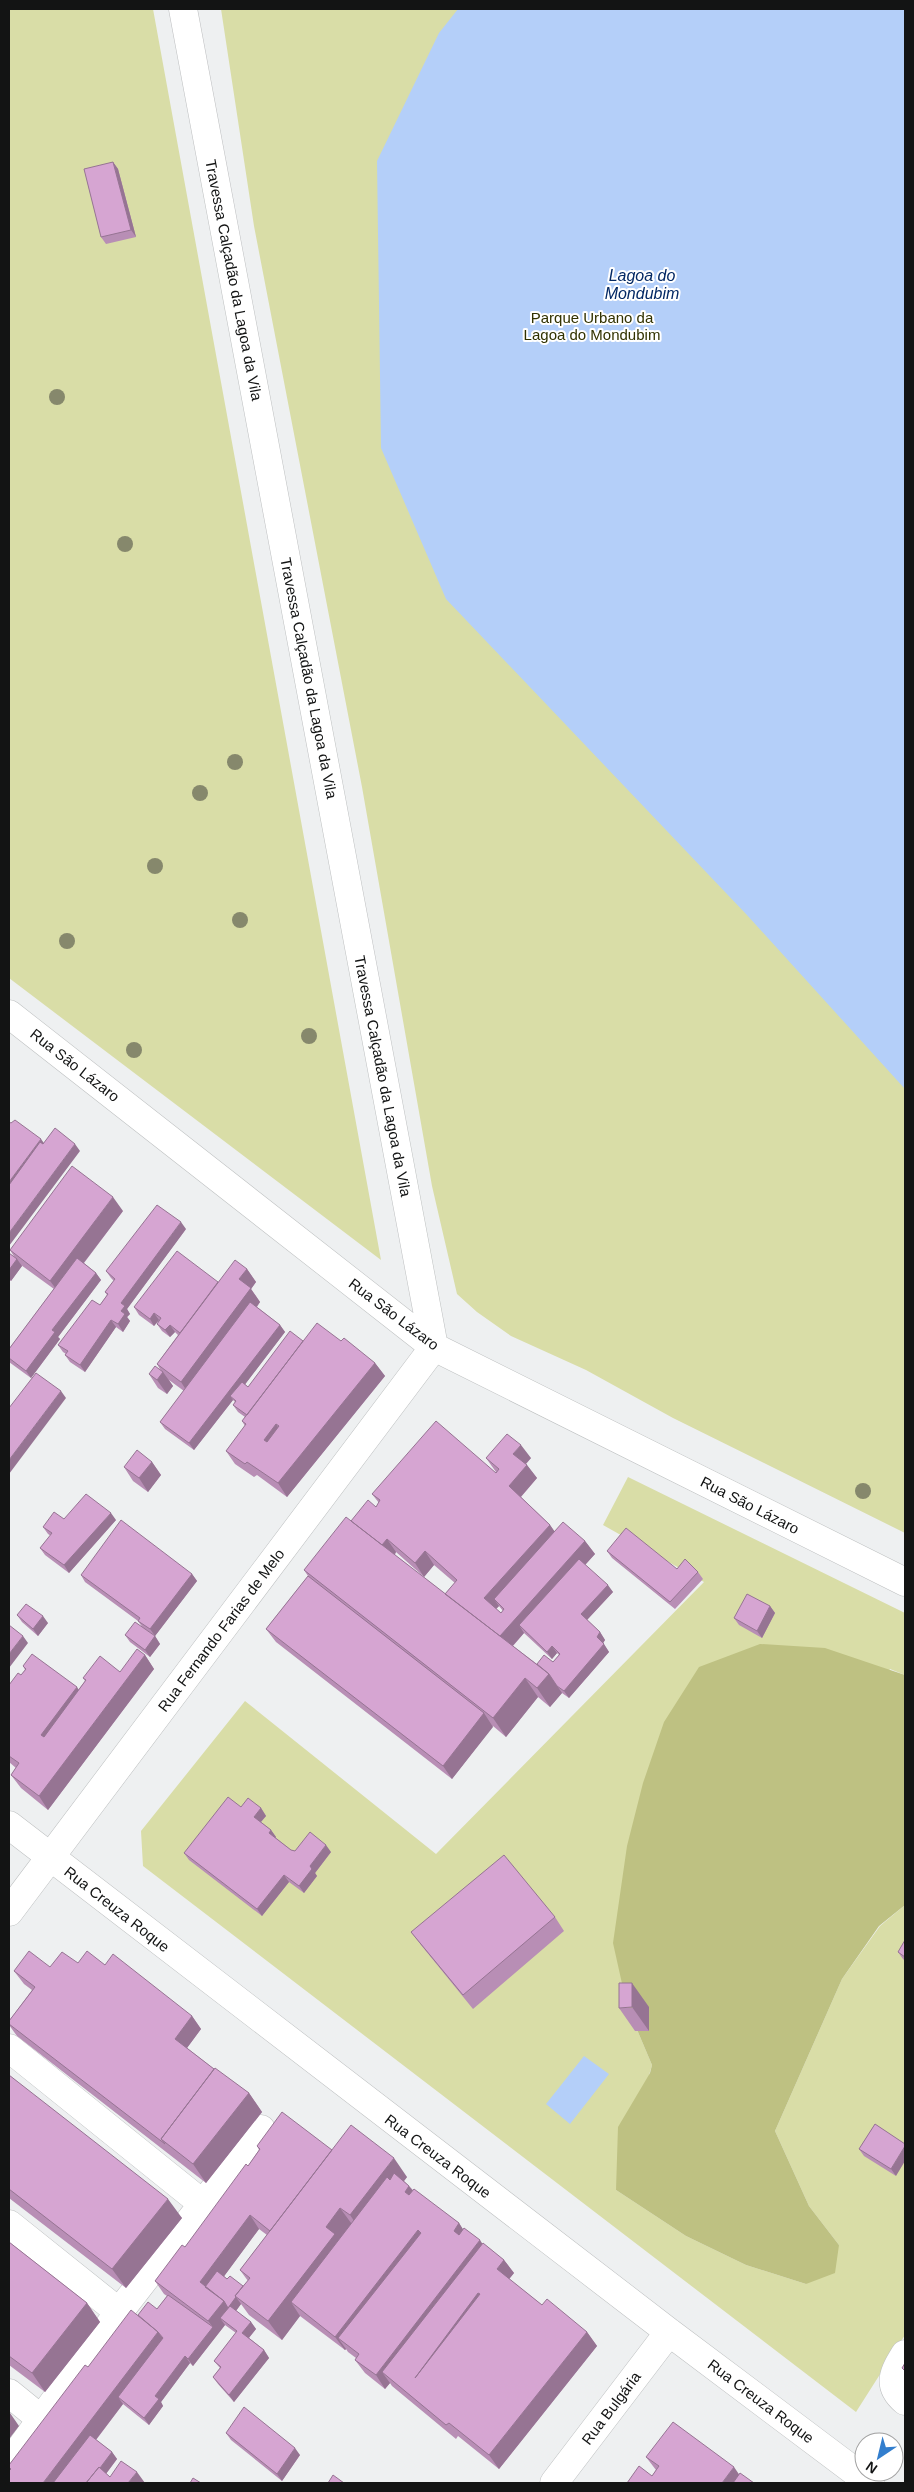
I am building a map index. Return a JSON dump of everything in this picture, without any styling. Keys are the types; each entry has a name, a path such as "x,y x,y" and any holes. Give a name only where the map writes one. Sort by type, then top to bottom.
{"street":[{"name":"Travessa Calçadão da Lagoa da Vila","path":"183,9 434,1347"},
{"name":"Rua São Lázaro","path":"9,1014 434,1347 905,1582"},
{"name":"Rua Fernando Farias de Melo","path":"9,1912 434,1347"},
{"name":"Rua Creuza Roque","path":"9,1825 669,2332 870,2483"},
{"path":"9,2048 203,2204"},
{"path":"9,2464 119,2312 261,2129"},
{"path":"9,2224 119,2312"},
{"name":"Rua Bulgária","path":"554,2483 669,2332"},
{"path":"905,2354 894,2372 892,2381 894,2388 905,2401"},
{"path":"9,2393 41,2419"}],"green space":[{"path":"9,9 153,9 381,1260 9,978"},
{"name":"Parque Urbano da Lagoa do Mondubim","path":"221,9 905,9 905,1533 673,1418 586,1370 511,1336 477,1312 457,1294 432,1186 362,787 254,226"},
{"path":"628,1477 905,1613 905,1675 890,1669 627,2006 652,2065 616,2190 686,2236 746,2265 806,2284 839,2245 809,2206 775,2131 842,1979 880,1926 905,1905 905,2335 856,2412 143,1866 141,1831 245,1701 436,1854 704,1582 603,1525"},
{"path":"760,1644 825,1648 905,1675 905,1905 879,1926 842,1979 775,2131 809,2206 839,2245 835,2273 806,2284 746,2265 686,2236 616,2190 618,2127 650,2073 652,2065 627,2006 613,1943 627,1846 643,1783 664,1722 699,1667"}],"water":[{"name":"Lagoa do Mondubim","path":"458,9 905,9 905,1089 746,914 446,599 381,448 377,161 439,33"},
{"path":"584,2056 609,2074 570,2124 546,2104"}],"building":[{"path":"113,162 131,230 101,237 84,169"},
{"path":"15,1120 41,1139 9,1182 9,1122 11,1123"},
{"path":"55,1128 75,1144 9,1233 9,1185 40,1142 43,1144"},
{"path":"72,1166 113,1197 50,1281 10,1250"},
{"path":"157,1205 181,1222 121,1303 125,1306 121,1311 125,1314 118,1324 111,1320 80,1365 65,1355 68,1351 58,1345 92,1300 100,1305 108,1294 105,1292 115,1279 106,1271"},
{"path":"177,1251 218,1282 180,1333 170,1325 165,1330 157,1324 161,1318 154,1313 150,1319 134,1307"},
{"path":"9,1253 17,1259 9,1270"},
{"path":"77,1258 96,1273 52,1330 55,1332 26,1371 9,1358 9,1349"},
{"path":"235,1260 247,1269 239,1279 251,1288 181,1382 157,1364"},
{"path":"250,1302 280,1325 189,1443 160,1422"},
{"path":"317,1323 341,1341 344,1338 375,1363 278,1483 247,1462 245,1464 226,1451 246,1424 242,1421","holes":["276,1424 279,1426 267,1442 264,1440"]},
{"path":"290,1331 303,1341 247,1415 233,1405 236,1401 230,1396 242,1382 248,1387"},
{"path":"155,1366 163,1372 157,1380 149,1374"},
{"path":"36,1373 61,1391 9,1460 9,1408"},
{"path":"436,1421 496,1473 499,1469 486,1458 507,1434 521,1445 513,1454 527,1465 509,1486 550,1525 484,1598 501,1613 504,1609 494,1599 563,1522 585,1541 500,1636 445,1594 457,1580 425,1551 415,1563 387,1539 382,1545 351,1521 368,1500 376,1507 380,1500 372,1494"},
{"path":"137,1450 152,1462 139,1478 124,1467"},
{"path":"86,1494 111,1513 64,1565 40,1548 52,1533 43,1527 54,1512 64,1519"},
{"path":"346,1517 549,1674 537,1688 525,1678 493,1718 304,1570"},
{"path":"121,1520 192,1574 150,1629 138,1621 140,1618 81,1575"},
{"path":"626,1528 677,1569 685,1559 698,1572 670,1602 607,1551"},
{"path":"579,1559 608,1585 581,1614 600,1632 597,1637 604,1644 564,1691 537,1664 544,1655 553,1662 560,1654 552,1646 547,1652 519,1625"},
{"path":"308,1576 484,1713 443,1766 266,1629"},
{"path":"747,1594 770,1606 757,1631 734,1618"},
{"path":"26,1604 43,1616 33,1629 17,1615"},
{"path":"135,1622 155,1636 145,1650 125,1635"},
{"path":"9,1625 23,1636 9,1654"},
{"path":"137,1649 145,1655 39,1796 11,1775 19,1763 9,1756 9,1685 18,1673 21,1675 26,1669 23,1666 32,1654 77,1687 41,1735 44,1737 86,1680 83,1678 100,1656 120,1672"},
{"path":"228,1797 241,1807 248,1798 261,1808 254,1817 271,1830 269,1833 291,1850 295,1851 310,1832 326,1845 310,1866 312,1869 299,1886 284,1875 257,1909 184,1853"},
{"path":"504,1855 555,1917 463,1995 411,1932"},
{"path":"905,1940 905,1957 898,1952"},
{"path":"29,1951 50,1967 62,1952 78,1963 87,1951 105,1965 113,1954 192,2016 175,2039 214,2069 161,2139 165,2144 9,2024 9,2021 35,1987 14,1971"},
{"path":"619,1983 632,1983 632,2007 619,2008"},
{"path":"215,2068 249,2093 193,2164 161,2139"},
{"path":"9,2075 168,2199 112,2269 9,2189"},
{"path":"282,2112 332,2150 270,2231 250,2215 200,2282 224,2301 208,2321 155,2281 182,2245 185,2247 246,2164 248,2166 260,2149 257,2146"},
{"path":"875,2124 905,2144 891,2169 859,2149"},
{"path":"351,2125 394,2158 350,2215 340,2208 326,2227 335,2234 268,2321 235,2296 250,2278 240,2270"},
{"path":"394,2173 409,2186 405,2192 409,2195 414,2189 459,2223 454,2231 459,2235 464,2228 480,2240 376,2375 355,2360 359,2354 338,2338 421,2233 418,2230 335,2337 291,2302 387,2177 390,2180"},
{"path":"9,2242 87,2303 32,2373 9,2356"},
{"path":"483,2243 504,2260 497,2269 542,2305 547,2299 587,2332 489,2455 449,2423 446,2425 382,2372","holes":["478,2293 480,2294 415,2378"]},
{"path":"217,2271 227,2279 230,2276 243,2286 228,2308 224,2301 205,2287"},
{"path":"168,2295 213,2327 188,2359 185,2356 155,2396 159,2399 144,2418 118,2397 163,2338 138,2315 148,2302 157,2309"},
{"path":"230,2306 251,2322 242,2333 264,2350 229,2395 213,2377 221,2367 214,2361 237,2331 220,2318"},
{"path":"131,2310 158,2332 43,2483 9,2483 9,2471 11,2469 9,2465 85,2365 88,2367"},
{"path":"244,2407 295,2448 277,2474 226,2433"},
{"path":"673,2422 734,2467 722,2483 627,2483 639,2466 652,2476 659,2466 646,2457"},
{"path":"90,2435 112,2452 100,2468 86,2483 53,2483"},
{"path":"121,2461 137,2472 128,2483 86,2483 99,2467 110,2477"},
{"path":"740,2473 754,2483 733,2483"},
{"path":"333,2475 344,2483 328,2483"},
{"path":"193,2478 201,2483 190,2483"}]}
